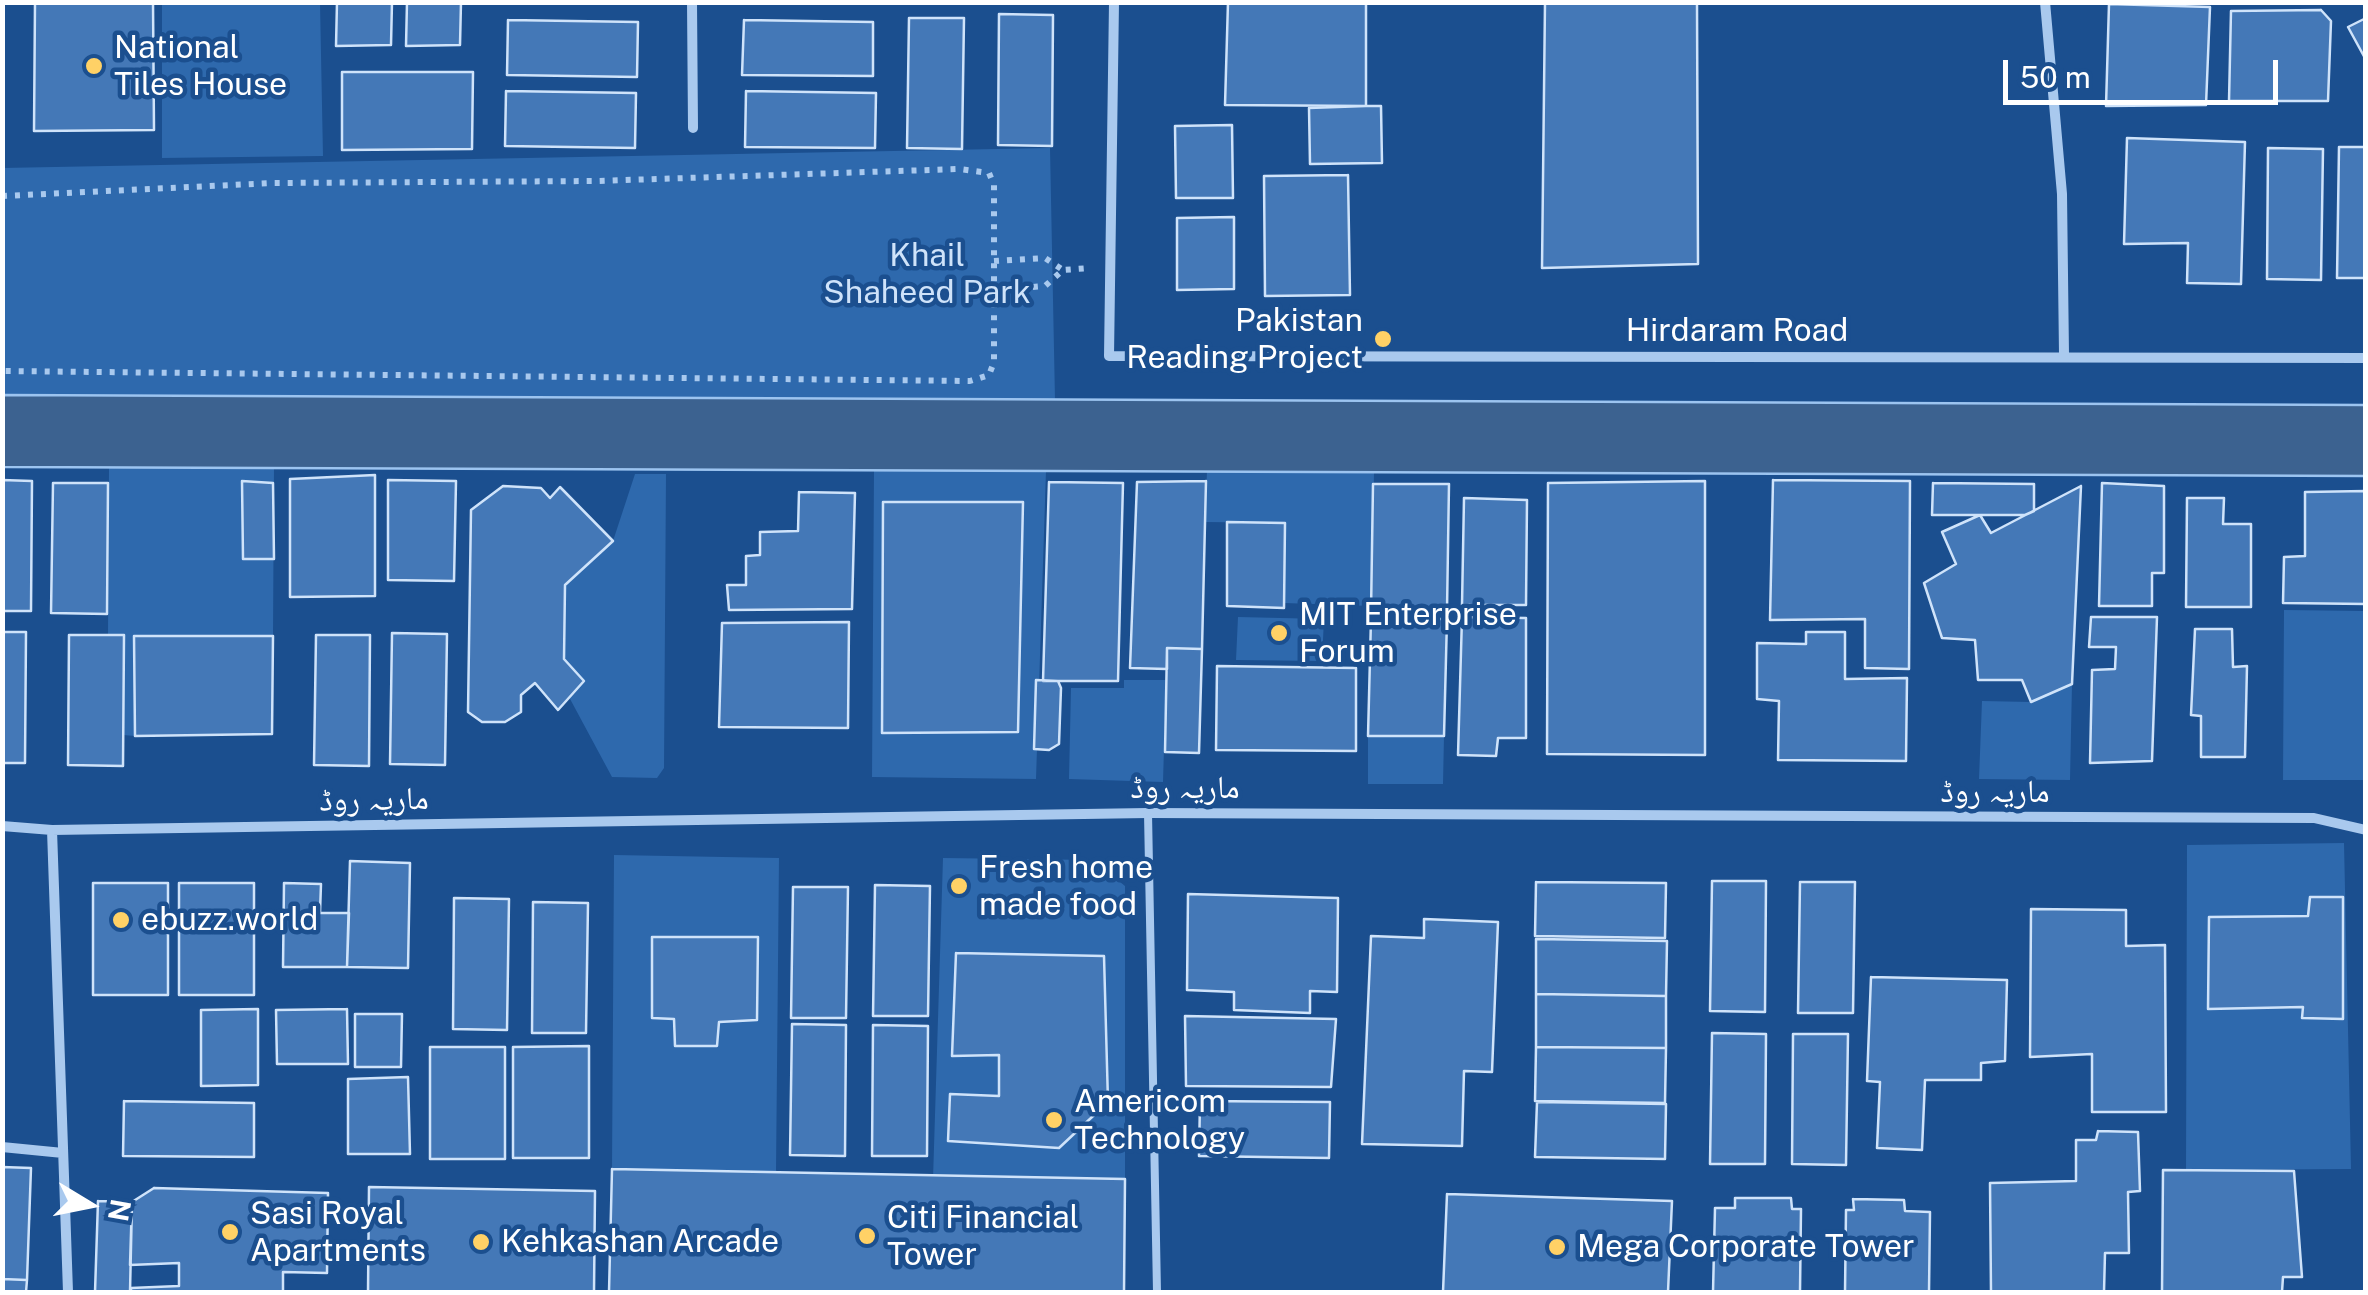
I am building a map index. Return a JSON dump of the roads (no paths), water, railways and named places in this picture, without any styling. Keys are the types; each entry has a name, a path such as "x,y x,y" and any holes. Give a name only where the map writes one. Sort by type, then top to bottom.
{"street":[{"path":"692,2 693,128"},
{"name":"Hirdaram Road","path":"1114,2 1108,356 2366,358"},
{"path":"2045,2 2062,194 2064,356"},
{"name":"ماریہ روڈ","path":"2,826 52,830 1148,812 2314,818 2366,830"},
{"path":"52,830 68,1292"},
{"path":"2,1147 63,1153"}],"lane":[{"path":"1148,812 1158,1292"}],"place":[{"name":"National Tiles House","path":"94,66"},
{"name":"Pakistan Reading Project","path":"1383,339"},
{"name":"MIT Enterprise Forum","path":"1279,633"},
{"name":"Fresh home made food","path":"959,886"},
{"name":"ebuzz.world","path":"121,920"},
{"name":"Americom Technology","path":"1054,1120"},
{"name":"Sasi Royal Apartments","path":"230,1232"},
{"name":"Citi Financial Tower","path":"867,1236"},
{"name":"Kehkashan Arcade","path":"481,1242"},
{"name":"Mega Corporate Tower","path":"1557,1247"}],"park label":[{"name":"Khail Shaheed Park","path":"927,274"}]}
